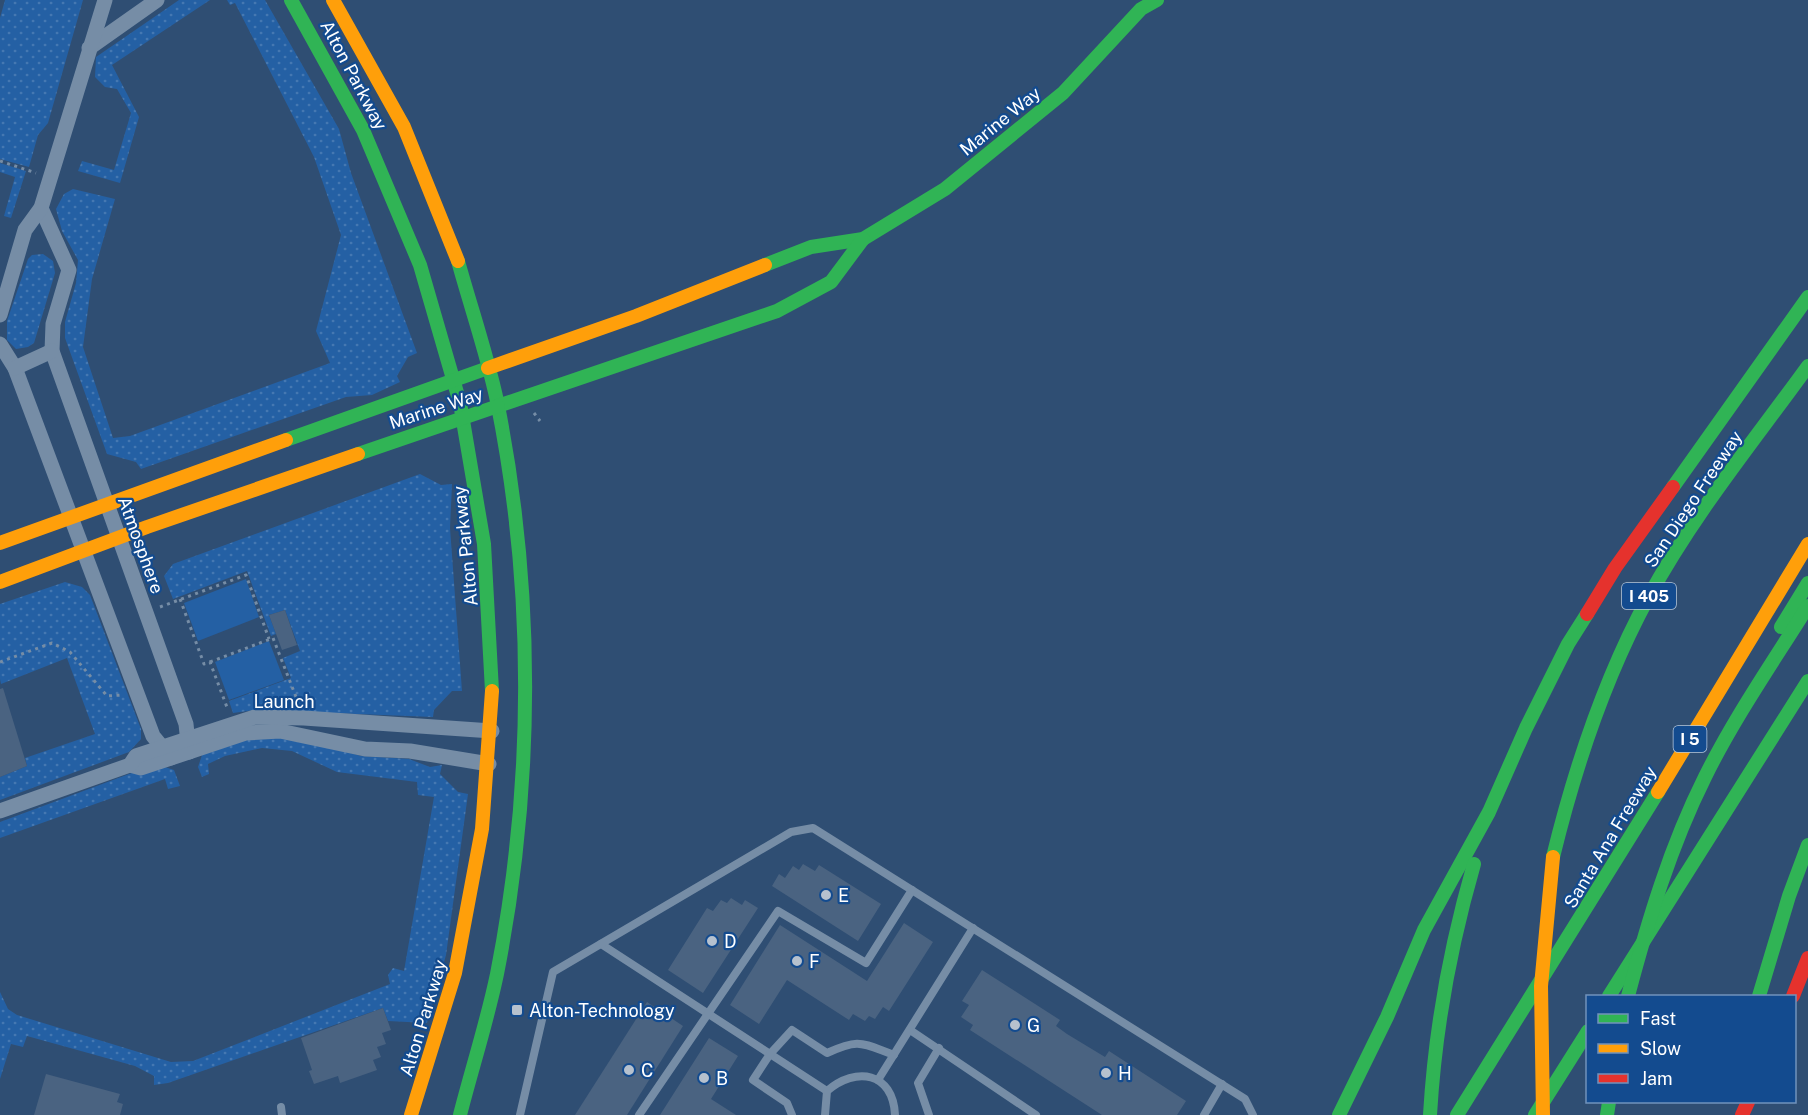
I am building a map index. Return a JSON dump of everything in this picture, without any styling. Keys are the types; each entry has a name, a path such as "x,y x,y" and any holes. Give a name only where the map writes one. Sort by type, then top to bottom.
{"main road":[{"name":"Alton Parkway","path":"291,0 351,104 394,196 430,294 465,417 479,496 489,581 492,731 481,851 463,947 442,1027 411,1115"},
{"name":"Alton Parkway","path":"333,0 380,81 418,162 457,262 498,406 510,471 525,597 528,694 526,761 518,843 506,923 485,1023 460,1115"},
{"name":"Marine Way","path":"0,582 117,538 465,417 720,333 777,311 831,282 863,239 945,189 1005,143 1063,93 1143,5 1157,0"},
{"name":"Marine Way","path":"0,543 647,312 811,247 863,239"},
{"path":"1339,1115 1387,1017 1424,930 1489,812 1526,728 1568,644 1614,568 1808,297"},
{"name":"San Diego Freeway","path":"1543,1115 1538,1013 1544,924 1553,857 1567,797 1600,700 1649,596 1688,536 1808,366"},
{"name":"Santa Ana Freeway","path":"1457,1115 1555,961 1808,544"},
{"path":"1690,776 1808,583"},
{"path":"1628,995 1665,877 1692,804 1726,737 1808,606"},
{"path":"1611,995 1808,681"},
{"path":"1430,1115 1438,1024 1463,899 1489,812"},
{"path":"1659,946 1688,857 1704,819"},
{"path":"1759,995 1789,896 1808,845"},
{"path":"1555,961 1576,949"},
{"path":"1793,995 1808,958"},
{"path":"1535,1115 1586,1033"}],"street":[{"path":"0,315 25,230 41,208 105,0"},
{"path":"89,48 157,0"},
{"name":"Atmosphere","path":"41,208 69,270 53,324 52,351 117,538 186,724 188,746"},
{"path":"0,344 15,368 153,736 167,753"},
{"path":"15,368 52,351"},
{"name":"Launch","path":"188,746 233,723 255,717 304,718 492,731"},
{"path":"410,751 411,727"},
{"name":"Launch","path":"0,811 130,765 141,768 167,753 188,746 246,733 280,731 365,750 410,751 489,764"}],"lane":[{"path":"520,1115 553,972 791,832 813,828 1245,1099 1253,1115"},
{"path":"639,1115 778,911 866,963 912,890"},
{"path":"878,1080 973,928"},
{"path":"601,944 827,1091"},
{"path":"792,1115 787,1103 753,1080 770,1054 792,1030 826,1053 849,1043 862,1042 894,1056"},
{"path":"910,1030 1036,1115"},
{"path":"929,1115 918,1083 939,1048"},
{"path":"827,1091 851,1076 865,1075 878,1080 888,1090 894,1102 895,1115"},
{"path":"1204,1115 1222,1084"},
{"path":"825,1115 827,1091"}],"path":[{"path":"1,161 39,175"},
{"path":"146,612 246,575 269,639"},
{"path":"180,599 204,664 273,638 304,718"},
{"path":"0,662 52,643 69,652 107,696 116,697 136,690"},
{"path":"210,662 233,723"}],"shaded area":[{"path":"5,0 83,0 48,123 38,135 29,167 0,159 0,18"},
{"path":"179,0 210,0 112,65 139,117 120,183 78,171 82,161 114,170 131,113 117,89 105,87 95,77 96,57"},
{"path":"227,0 265,0 339,129 351,173 417,353 408,357 397,376 400,382 372,395 346,397 141,469 136,462 107,454 65,338 65,322 76,283 78,260 62,231 56,209 64,194 73,189 115,199 92,279 83,347 113,438 130,436 330,363 316,331 341,235 314,157 235,3 230,5"},
{"path":"0,163 26,171 11,218 4,216 15,177 0,172"},
{"path":"43,254 53,261 55,273 34,343 28,347 16,349 7,340 7,321 28,259 32,255"},
{"path":"420,474 441,485 452,484 450,528 462,691 452,691 434,710 433,717 255,710 233,713 229,701 291,678 283,658 300,651 285,610 269,615 276,634 271,636 247,571 173,599 164,576 173,564"},
{"path":"246,579 259,617 198,641 184,603"},
{"path":"65,582 82,587 90,595 141,729 141,739 129,752 0,800 0,777 27,766 25,758 95,734 67,658 1,684 0,679 0,604"},
{"path":"269,641 284,680 229,700 215,662"},
{"path":"292,736 361,756 409,759 430,767 442,765 440,774 458,792 468,794 446,955 427,1023 388,1021 383,1008 168,1083 154,1085 154,1076 135,1066 27,1036 23,1047 11,1044 0,1079 0,992 8,1009 17,1015 171,1062 193,1061 390,984 388,975 393,968 404,971 434,797 418,795 417,782 337,772 292,751 262,748 225,756 208,764 209,774 202,777 198,767 203,752 223,742"},
{"path":"156,764 174,770 180,786 168,789 165,779 0,838 0,822"}],"building":[{"path":"285,610 297,645 282,650 269,615"},
{"path":"3,688 27,766 0,777 0,689"},
{"name":"E","path":"803,864 815,871 819,865 881,904 858,941 772,886 779,874 785,878 793,866 799,870"},
{"name":"D","path":"731,898 742,905 745,900 758,908 703,993 668,970 707,908 713,911 721,900 727,903"},
{"name":"F","path":"904,923 933,942 889,1011 883,1007 875,1019 869,1016 865,1021 853,1014 849,1020 787,980 759,1024 730,1005 780,925 867,981"},
{"path":"982,970 1060,1020 1056,1026 1067,1034 1105,1057 1109,1051 1186,1101 1177,1115 1102,1115 970,1030 973,1025 961,1017 969,1005 962,1001"},
{"name":"C","path":"647,1002 683,1026 627,1115 575,1115"},
{"path":"383,1008 391,1030 382,1033 386,1044 377,1047 381,1057 373,1060 377,1070 340,1083 338,1076 314,1084 309,1071 312,1070 301,1038"},
{"name":"B","path":"709,1038 738,1056 711,1099 736,1115 660,1115"},
{"path":"46,1074 120,1094 117,1102 123,1104 120,1115 34,1115"}],"traffic: fast":[{"path":"291,0 363,130 420,265 460,403 484,544 492,691"},
{"path":"765,265 811,247 863,239 945,189 1063,93 1141,9 1157,0"},
{"path":"498,406 777,311 831,282 863,239"},
{"path":"458,261 493,383 509,472 518,544 525,688 518,832 509,903 493,992 460,1115"},
{"path":"1673,487 1808,297"},
{"path":"1553,857 1592,724 1618,660 1648,598 1684,537 1808,366"},
{"path":"286,440 488,368"},
{"path":"358,454 498,406"},
{"path":"1781,627 1808,583"},
{"path":"1628,995 1661,885 1692,803 1728,733 1808,606"},
{"path":"1339,1115 1387,1017 1424,930 1489,812 1526,728 1568,644 1587,614"},
{"path":"1610,995 1808,681"},
{"path":"1457,1115 1658,792"},
{"path":"1759,995 1789,896 1808,845"},
{"path":"1430,1115 1445,988 1474,864"},
{"path":"1535,1115 1586,1034"},
{"path":"1607,1115 1609,1103"}],"traffic: slow":[{"path":"333,0 404,127 458,261"},
{"path":"488,368 636,316 765,265"},
{"path":"0,543 286,440"},
{"path":"0,582 147,527 358,454"},
{"path":"1658,792 1808,544"},
{"path":"411,1115 455,973 482,829 492,691"},
{"path":"1543,1115 1541,986 1553,857"}],"traffic: jam":[{"path":"1587,614 1615,568 1673,487"},
{"path":"1793,995 1808,958"},
{"path":"1742,1115 1748,1103"}],"place":[{"name":"E","path":"826,895"},
{"name":"D","path":"712,941"},
{"name":"F","path":"797,961"},
{"name":"Alton-Technology","path":"517,1010"},
{"name":"G","path":"1015,1025"},
{"name":"C","path":"629,1070"},
{"name":"H","path":"1106,1073"},
{"name":"B","path":"704,1078"}]}
